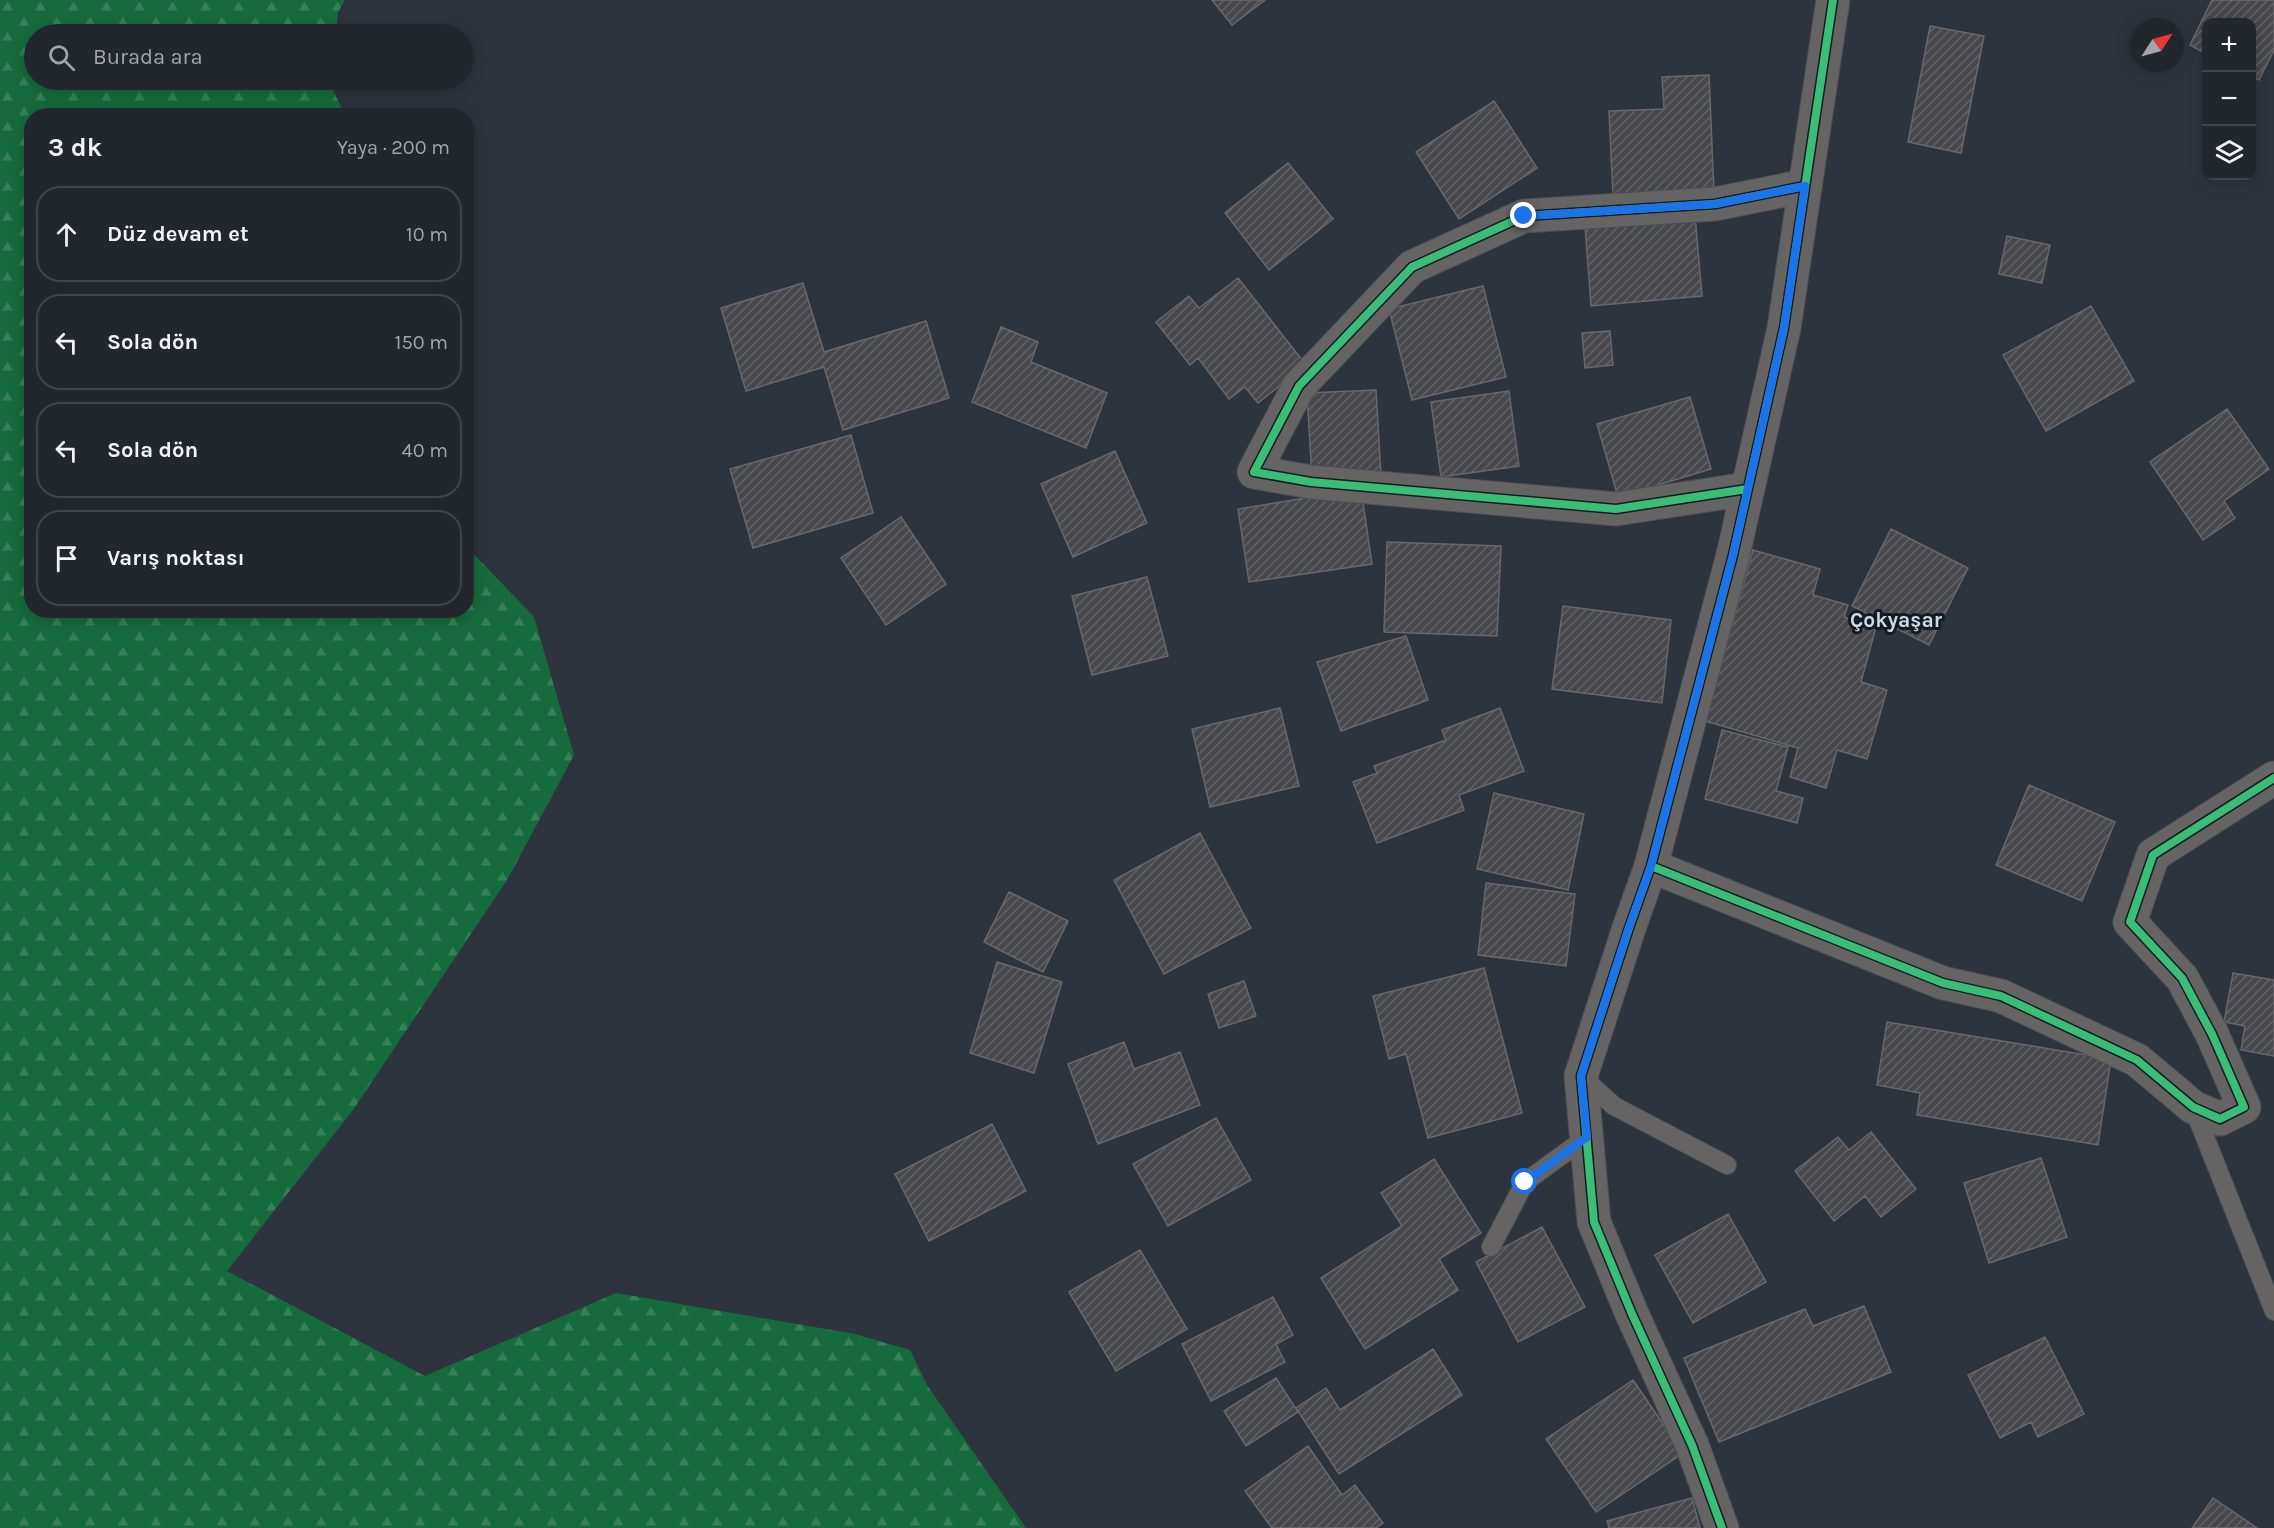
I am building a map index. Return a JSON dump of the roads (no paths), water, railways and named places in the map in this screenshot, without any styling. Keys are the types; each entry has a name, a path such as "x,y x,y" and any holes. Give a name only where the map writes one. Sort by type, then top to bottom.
{"street":[{"path":"1722,1528 1692,1445 1632,1314 1594,1222 1581,1076 1651,866 1733,555 1784,328 1833,0"},
{"path":"1748,489 1616,509 1311,482 1254,472 1299,386 1412,267 1524,216 1715,204 1805,186"},
{"path":"1651,866 1942,983 2001,996 2138,1060 2193,1107 2220,1119 2244,1107 2212,1034 2181,978 2130,922 2153,855 2274,778"}],"lane":[{"path":"1581,1076 1614,1106 1727,1165"},
{"path":"2193,1107 2274,1311"},
{"path":"1491,1247 1525,1182 1587,1137"}],"district":[{"name":"Çokyaşar","path":"1896,620"}]}
